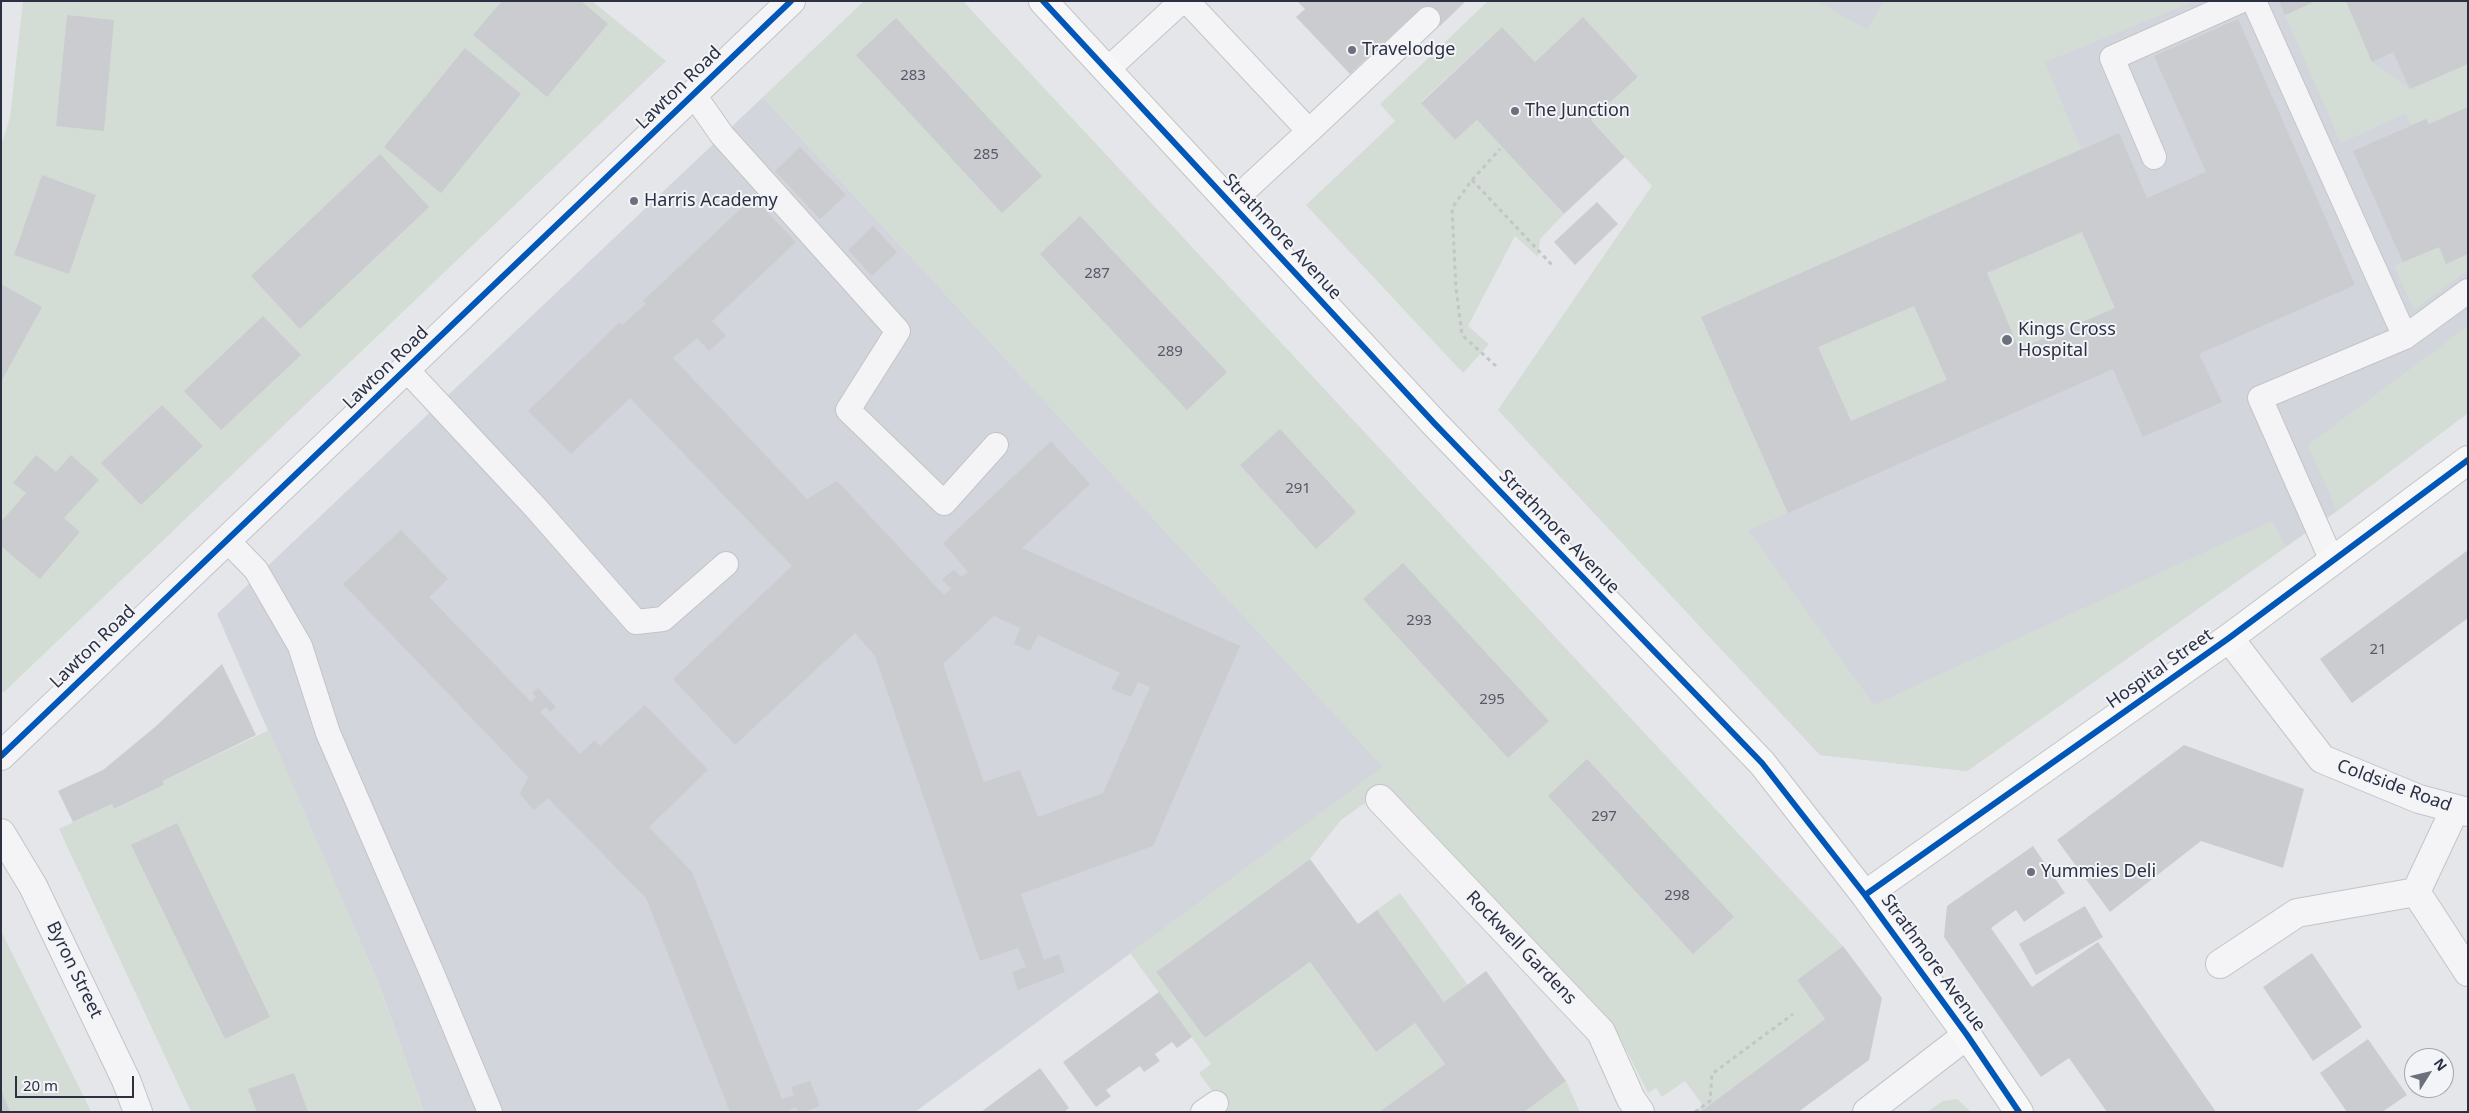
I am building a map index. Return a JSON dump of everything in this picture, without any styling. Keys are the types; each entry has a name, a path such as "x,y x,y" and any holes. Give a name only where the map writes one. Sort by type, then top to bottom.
{"street":[{"name":"Lawton Road","path":"1,756 791,1"},
{"name":"Strathmore Avenue","path":"1042,1 1527,521 1762,763 1866,895 1967,1035 2019,1112"},
{"name":"Hospital Street","path":"1866,895 2229,638 2468,460"},
{"name":"Coldside Road","path":"2229,638 2322,760 2419,799 2462,811"},
{"name":"Rockwell Gardens","path":"1380,799 1601,1032 1631,1099 1640,1112"},
{"path":"2416,892 2462,811"},
{"name":"Byron Street","path":"1,833 33,886 126,1080 138,1112"},
{"path":"2220,964 2297,913 2416,892"},
{"path":"2416,892 2468,972"},
{"path":"1867,1112 1967,1035"}],"lane":[{"path":"1107,70 1182,1"},
{"path":"1187,1 1309,130"},
{"path":"2154,157 2112,58 2240,1"},
{"path":"2254,1 2405,337"},
{"path":"1230,204 1428,19"},
{"path":"694,95 722,135 898,332 848,410 944,503 996,445"},
{"path":"2332,561 2260,398 2405,337 2468,291"},
{"path":"406,369 535,507 636,622 663,619 726,564"},
{"path":"226,540 256,570 300,646 328,733 490,1112"}],"path":[{"path":"1496,366 1462,335 1456,288 1452,208 1472,180 1500,149"},
{"path":"1472,180 1552,265"},
{"path":"1695,1112 1710,1101 1712,1074 1793,1014"}],"shaded area":[{"path":"23,1 592,1 666,61 4,692 1,692 1,146 10,117"},
{"path":"864,1 963,1 1843,946 1797,980 1825,1019 1700,1112 1697,1112 1702,1104 1685,1081 1662,1097 1656,1088 1648,1093 1613,1024 1386,788 1341,820 1310,859 1156,972 1205,1038 1310,962 1376,1052 1415,1023 1445,1064 1379,1112 1227,1112 1199,1073 1211,1064 1130,953 1383,767 763,97"},
{"path":"1488,1 1817,1 1867,30 1884,1 2195,1 2045,62 2081,149 1701,317 1788,513 1748,530 1874,705 2272,521 2286,547 1967,771 1820,755 1498,410 1652,186 1591,120 1638,77 1583,18 1535,62 1502,27 1421,102 1455,140 1477,120 1564,214 1540,239 1538,257 1515,236 1468,326 1489,344 1463,373 1306,205 1395,121 1380,104"},
{"name":"Kings Cross Hospital","path":"1606,1 2468,1 2468,413 2337,511 1967,771 1820,755 1498,410 1652,186 1702,104"},
{"path":"2316,1 2346,1 2372,62 2410,89 2468,64 2468,107 2429,124 2426,119 2411,125 2406,113 2341,143 2285,15"},
{"path":"763,97 1384,767 915,1112 424,1112 380,987 217,614"},
{"path":"2082,232 2115,308 2019,349 1987,273"},
{"path":"2439,247 2446,264 2468,254 2468,270 2414,310 2394,266"},
{"path":"1914,306 1947,380 1851,421 1818,347"},
{"path":"2468,326 2468,413 2337,511 2308,445"},
{"path":"269,730 380,987 424,1112 191,1112 59,829 112,804 115,809 164,785 163,781"},
{"path":"1400,893 1468,985 1444,1002 1377,910"},
{"path":"1,931 89,1107 91,1112 1,1112"},
{"path":"1566,1081 1580,1112 1524,1112"},
{"path":"1957,1099 1971,1112 1927,1112 1943,1101"}],"building":[{"path":"502,1 581,1 608,24 547,97 473,35"},
{"name":"Travelodge","path":"1297,1 1466,1 1440,26 1422,7 1350,74 1296,17 1305,9"},
{"path":"2279,1 2316,1 2285,15"},
{"path":"2346,1 2468,1 2468,64 2410,89 2393,52 2372,62"},
{"path":"67,15 114,20 104,131 56,126"},
{"name":"The Junction","path":"1583,17 1638,77 1591,120 1625,157 1564,214 1477,120 1455,140 1421,103 1502,27 1535,62"},
{"path":"896,18 1042,176 1002,213 856,55"},
{"path":"2238,19 2355,285 2199,354 2222,402 2143,437 2113,369 1788,513 1701,317 2119,133 2147,198 2206,172 2154,56","holes":["2082,232 2115,308 2019,349 1987,273","1914,306 1947,380 1851,421 1818,347"]},
{"path":"465,48 521,94 441,193 384,147"},
{"path":"2468,107 2468,254 2446,264 2439,247 2403,262 2353,151 2426,119 2429,124"},
{"path":"800,147 846,195 820,219 775,171"},
{"path":"380,154 429,207 300,329 251,276"},
{"path":"42,175 96,195 69,274 14,255"},
{"path":"753,197 796,242 712,321 726,336 709,351 697,338 673,358 807,499 837,481 944,595 951,589 942,579 954,570 961,577 968,572 943,543 1051,441 1090,484 1022,548 1240,646 1153,846 1021,894 1044,960 1059,954 1065,972 1018,990 1012,972 1026,967 1018,948 980,961 875,656 855,633 735,745 673,679 792,566 630,398 571,454 528,411 620,322 622,325 646,304 643,301","holes":["994,616 1020,628 1014,644 1030,651 1038,635 1120,673 1111,689 1131,697 1138,682 1150,687 1103,793 1038,817 1020,770 984,782 943,664"]},
{"path":"1597,202 1618,224 1575,265 1554,242"},
{"path":"1080,216 1227,372 1187,410 1040,254"},
{"path":"873,226 897,252 872,276 848,250"},
{"path":"1,284 42,307 1,382"},
{"path":"263,316 301,355 221,430 184,391"},
{"path":"162,405 203,446 141,505 101,463"},
{"path":"1280,429 1356,512 1316,549 1240,465"},
{"path":"36,455 56,472 71,455 99,480 64,518 80,532 40,579 1,546 1,522 26,493 13,483"},
{"path":"401,530 448,579 429,597 531,702 536,697 532,693 538,688 556,707 550,712 546,707 540,712 580,754 595,740 600,746 645,705 708,770 649,827 692,872 782,1099 794,1095 791,1087 810,1081 820,1106 804,1112 798,1112 796,1107 786,1112 730,1112 646,898 548,798 534,810 520,794 528,777 343,584"},
{"path":"2468,550 2468,618 2352,703 2320,659"},
{"path":"1403,563 1549,721 1508,758 1363,599"},
{"path":"222,664 256,735 163,781 164,785 114,809 112,804 73,822 58,791 103,770 155,727"},
{"path":"2184,745 2304,789 2283,868 2201,841 2110,912 2057,840"},
{"path":"1587,759 1734,917 1693,954 1548,796"},
{"path":"177,823 270,1017 225,1039 131,845"},
{"path":"2033,846 2065,893 2024,922 2016,910 1991,928 2032,987 2098,942 2216,1112 2107,1112 2069,1058 2041,1077 1944,937 1947,906"},
{"path":"1310,859 1358,924 1377,910 1444,1002 1486,971 1566,1081 1524,1112 1379,1112 1445,1064 1415,1023 1376,1052 1310,962 1205,1038 1156,972"},
{"path":"2085,906 2103,937 2036,975 2019,944"},
{"path":"1843,946 1882,998 1869,1060 1798,1112 1700,1112 1825,1019 1797,980"},
{"path":"2312,953 2362,1027 2313,1061 2263,987"},
{"path":"1159,992 1192,1037 1177,1048 1172,1042 1155,1054 1160,1061 1144,1072 1140,1066 1106,1090 1111,1096 1096,1107 1063,1062"},
{"path":"2368,1039 2404,1091 2404,1097 2382,1112 2347,1112 2320,1073"},
{"path":"1040,1068 1069,1108 1064,1112 981,1112"},
{"path":"294,1073 308,1112 257,1112 248,1089"},
{"path":"1,1090 10,1112 1,1112"}],"cycle path":[{"path":"1,756 791,1"},
{"path":"1043,1 1435,424 1762,763 1865,895 1967,1035 2019,1112"},
{"path":"1865,895 2229,638 2468,460"}],"place":[{"name":"Travelodge","path":"1352,50"},
{"name":"The Junction","path":"1515,111"},
{"name":"Harris Academy","path":"634,201"},
{"name":"Kings Cross Hospital","path":"2007,340"},
{"name":"Yummies Deli","path":"2031,872"}]}
